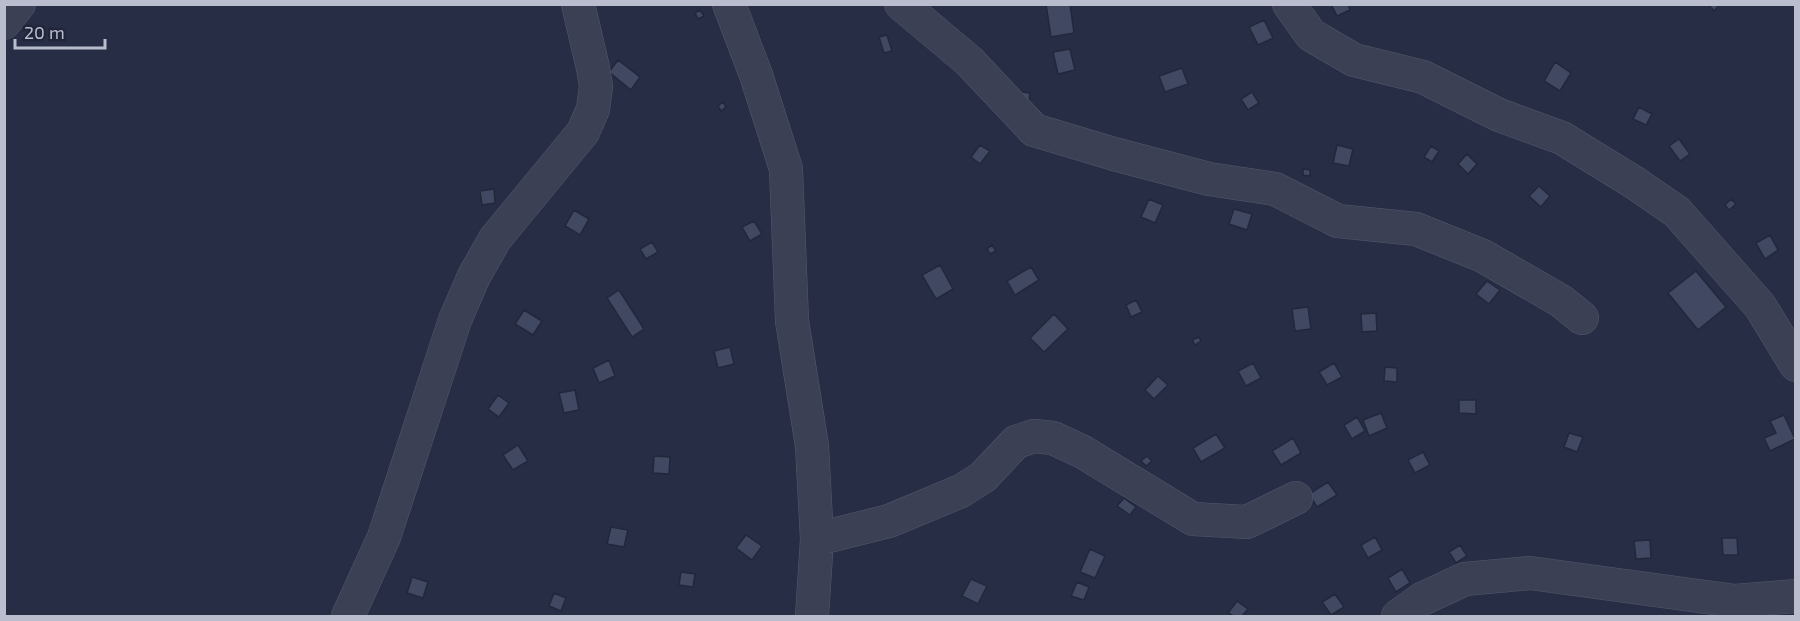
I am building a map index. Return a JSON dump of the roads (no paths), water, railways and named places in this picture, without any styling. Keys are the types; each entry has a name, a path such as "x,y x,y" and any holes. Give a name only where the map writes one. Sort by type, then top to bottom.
{"street":[{"path":"4,23 19,4"},
{"path":"348,616 384,537 455,320 474,276 495,239 583,132 593,109 596,86 578,4"},
{"path":"729,4 756,75 786,169 792,321 812,446 817,539 812,616"},
{"path":"901,4 969,61 1034,130 1209,179 1275,189 1338,221 1416,229 1483,256 1561,301 1582,318"},
{"path":"1290,4 1311,35 1354,60 1423,77 1498,115 1562,138 1677,212 1760,306 1796,365"},
{"path":"817,539 889,521 961,491 983,477 1016,442 1034,436 1053,438 1083,452 1193,519 1247,522 1296,498"},
{"path":"1398,616 1422,599 1465,579 1530,573 1735,601 1796,596"}]}
